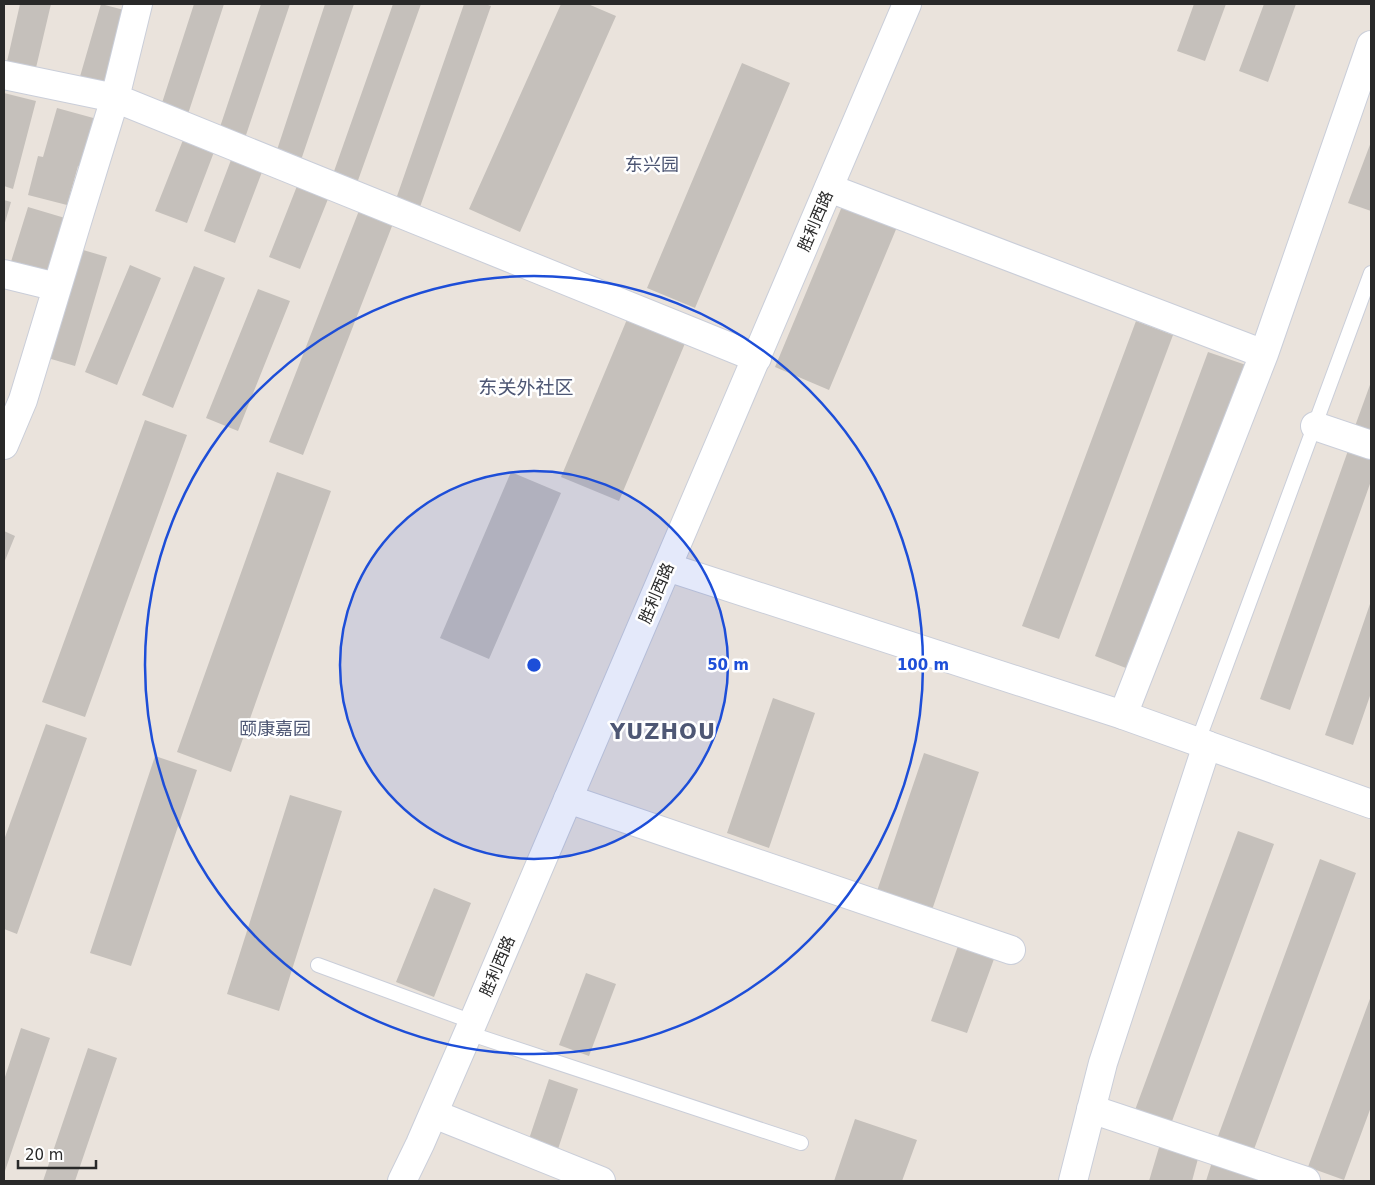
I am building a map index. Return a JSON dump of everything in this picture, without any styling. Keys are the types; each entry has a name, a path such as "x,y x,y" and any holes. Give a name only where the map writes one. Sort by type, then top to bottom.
{"street":[{"path":"4,445 13,397 57,287 115,98 138,4"},
{"name":"胜利西路","path":"402,1181 434,1114 908,4"},
{"path":"1123,715 1264,354 1371,45"},
{"path":"4,75 115,98 757,358"},
{"path":"829,188 1264,354"},
{"path":"4,274 57,287"},
{"path":"1315,426 1371,445"},
{"path":"668,567 1123,715 1371,804"},
{"path":"1073,1181 1102,1063 1202,743"},
{"path":"568,799 1011,950"},
{"path":"1091,1108 1306,1181"},
{"path":"434,1114 601,1181"}],"lane":[{"path":"1202,743 1371,274"},
{"path":"318,965 470,1028 801,1143"}],"building":[{"path":"20,4 51,4 35,72 6,66"},
{"path":"101,4 128,11 106,88 79,80"},
{"path":"194,4 224,4 188,114 161,106"},
{"path":"261,4 290,4 244,141 218,133"},
{"path":"325,4 354,4 300,163 277,150"},
{"path":"393,4 421,4 356,186 332,177"},
{"path":"464,4 485,4 491,6 420,207 396,199"},
{"path":"561,4 588,4 616,16 520,232 469,209"},
{"path":"1194,4 1226,4 1205,61 1177,51"},
{"path":"1264,4 1296,4 1268,82 1239,71"},
{"path":"742,63 790,83 695,308 647,288"},
{"path":"4,93 36,101 13,189 4,186"},
{"path":"57,108 97,119 83,168 78,166 67,205 28,195 38,156 43,157"},
{"path":"183,140 214,152 187,223 155,211"},
{"path":"1371,142 1371,211 1348,203"},
{"path":"231,160 262,172 235,243 204,231"},
{"path":"297,186 328,199 300,269 269,257"},
{"path":"4,200 11,202 4,226"},
{"path":"843,204 897,227 829,390 775,367"},
{"path":"28,207 65,218 47,276 10,265"},
{"path":"360,208 394,221 303,455 269,442"},
{"path":"73,247 107,257 75,366 41,356"},
{"path":"130,265 161,278 117,385 85,372"},
{"path":"194,266 225,278 173,408 142,395"},
{"path":"258,289 290,301 238,431 206,418"},
{"path":"628,317 686,341 619,501 561,477"},
{"path":"1136,321 1173,335 1059,639 1022,626"},
{"path":"1208,352 1246,365 1131,670 1095,656"},
{"path":"1371,382 1371,435 1354,429"},
{"path":"145,420 187,435 85,717 42,702"},
{"path":"1350,445 1371,452 1371,481 1290,710 1260,699"},
{"path":"277,472 331,491 231,772 177,752"},
{"path":"511,472 561,493 489,659 440,638"},
{"path":"4,531 15,536 4,563"},
{"path":"1371,601 1371,693 1353,745 1325,735"},
{"path":"773,698 815,713 769,848 727,833"},
{"path":"46,724 87,738 17,934 4,929 4,840"},
{"path":"924,753 979,772 932,910 877,891"},
{"path":"155,756 197,770 131,966 90,953"},
{"path":"290,795 342,811 279,1011 227,994"},
{"path":"1238,831 1274,844 1171,1124 1135,1110"},
{"path":"1320,859 1356,873 1253,1152 1217,1139"},
{"path":"434,888 471,903 434,997 396,982"},
{"path":"958,946 994,959 967,1033 931,1021"},
{"path":"586,973 616,984 589,1056 559,1045"},
{"path":"1371,996 1371,1107 1344,1180 1308,1167"},
{"path":"21,1028 50,1038 4,1174 4,1080"},
{"path":"88,1048 117,1058 75,1181 43,1181"},
{"path":"549,1079 578,1089 557,1152 528,1142"},
{"path":"855,1119 917,1140 902,1181 834,1181"},
{"path":"1160,1144 1199,1155 1192,1181 1149,1181"},
{"path":"1212,1162 1275,1181 1206,1181"}],"district":[{"name":"东兴园","path":"652,165"},
{"name":"东关外社区","path":"526,387"},
{"name":"颐康嘉园","path":"275,729"},
{"name":"YUZHOU","path":"663,732"}]}
